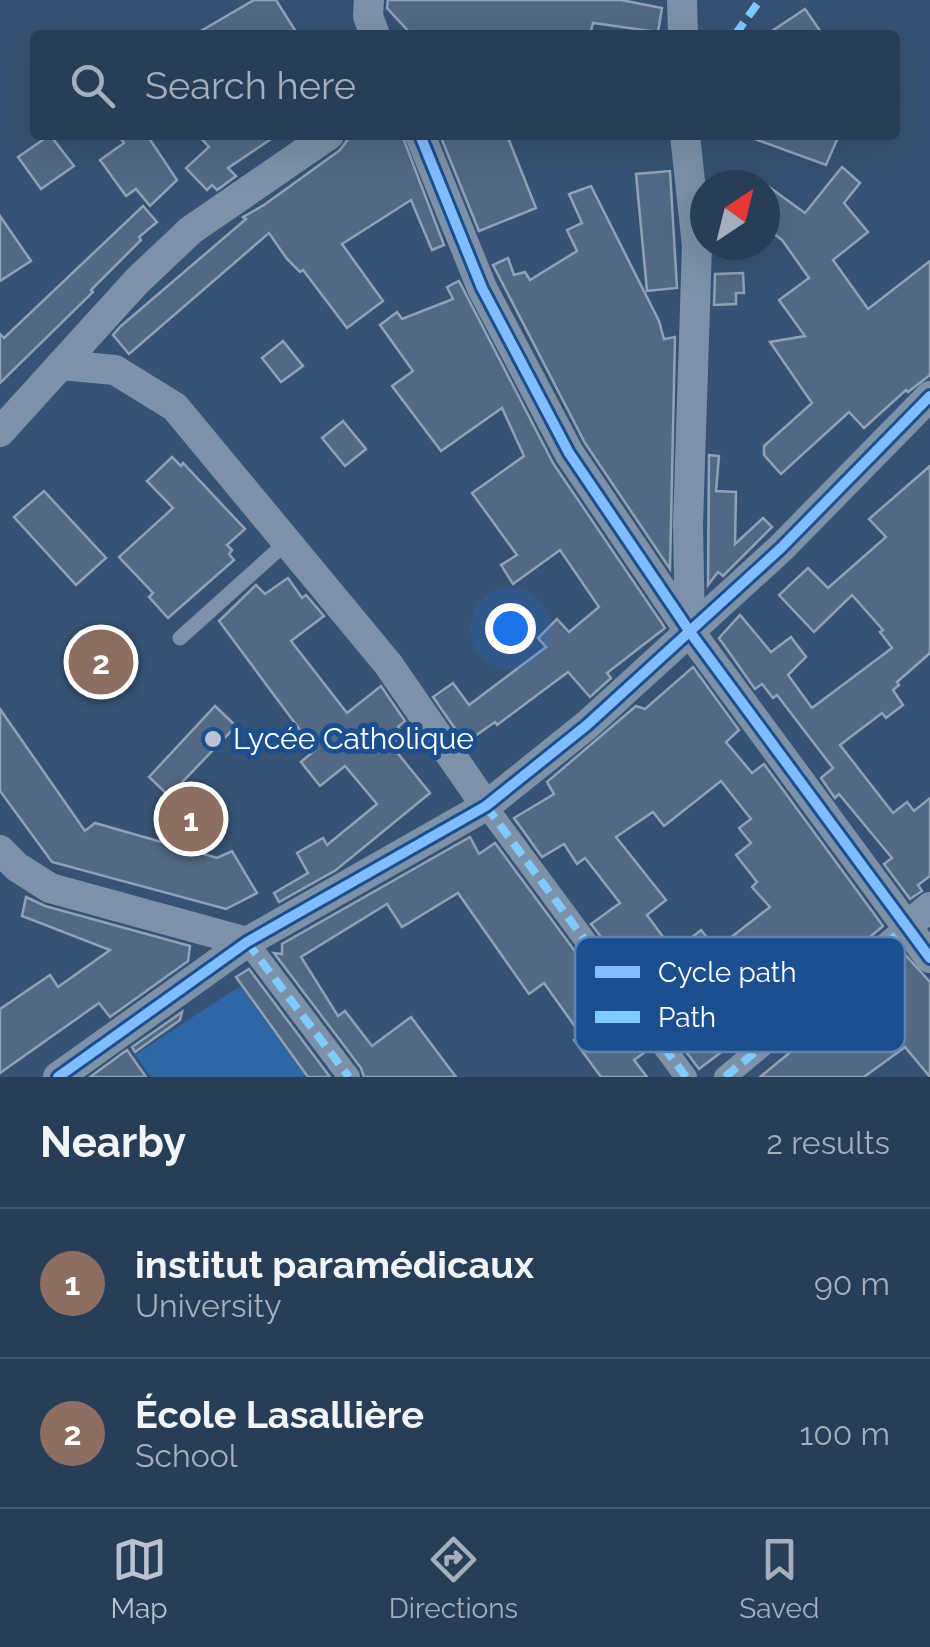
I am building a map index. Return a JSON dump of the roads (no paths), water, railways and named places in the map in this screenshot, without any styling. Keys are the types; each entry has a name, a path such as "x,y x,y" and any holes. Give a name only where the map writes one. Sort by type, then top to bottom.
{"street":[{"path":"369,0 368,16 373,30"},
{"path":"682,0 683,30"},
{"path":"0,432 137,281 192,230 322,140"},
{"path":"422,140 482,288 569,452 690,632 918,917 930,958"},
{"path":"686,140 697,246 688,524 690,632"},
{"path":"61,365 115,370 174,407 388,664 583,937"},
{"path":"58,1077 247,942 486,806 587,726 781,548 930,396"},
{"path":"0,850 17,867 50,888 247,942 349,1077"},
{"path":"894,937 918,917"},
{"path":"668,1052 686,1077"},
{"path":"725,1077 755,1052"}],"lane":[{"path":"180,638 288,541"}],"place":[{"name":"École Lasallière","path":"101,662"},
{"name":"Lycée Catholique","path":"213,739"},
{"name":"institut paramédicaux","path":"191,819"}]}
